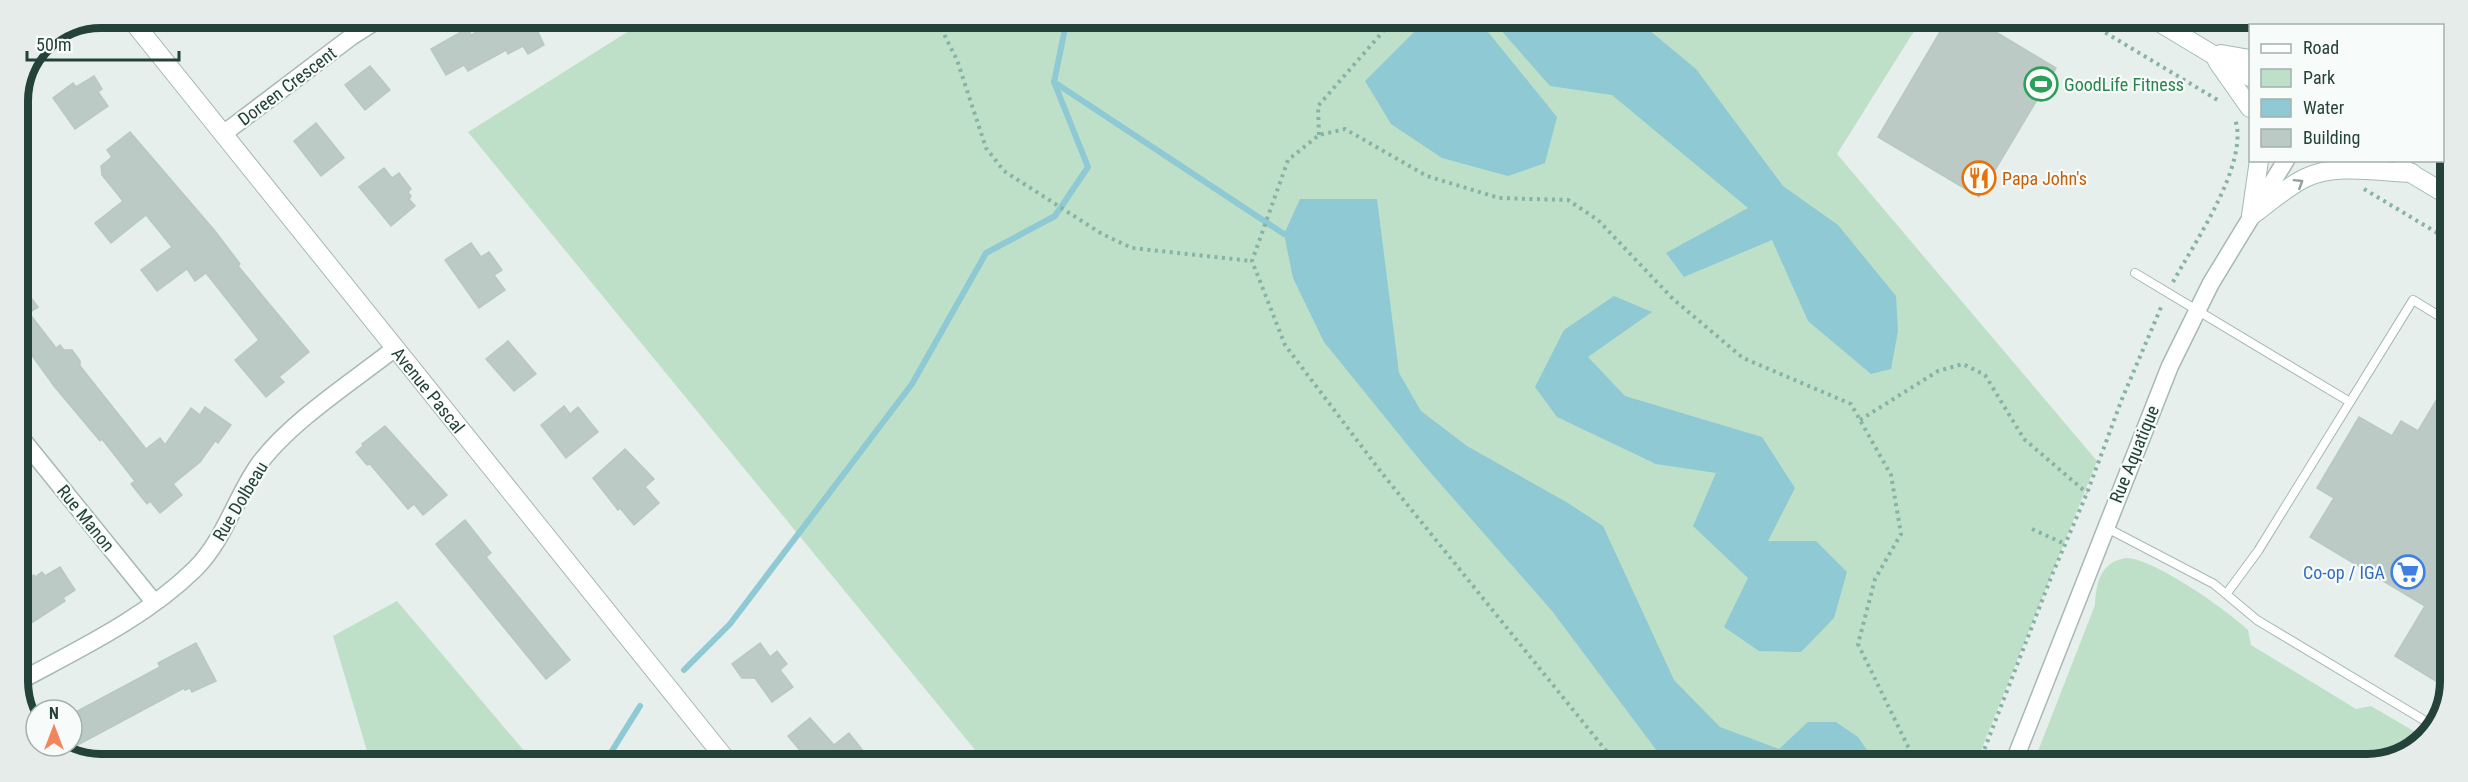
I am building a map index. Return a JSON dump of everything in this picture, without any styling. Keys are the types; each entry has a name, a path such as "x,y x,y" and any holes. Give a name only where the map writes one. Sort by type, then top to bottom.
{"street":[{"name":"Avenue Pascal","path":"138,28 722,754"},
{"name":"Doreen Crescent","path":"223,134 365,28"},
{"path":"2169,28 2249,76"},
{"path":"2210,53 2249,59"},
{"path":"2210,53 2249,107"},
{"path":"2251,216 2259,162"},
{"name":"Rue Aquatique","path":"2017,754 2165,376 2196,310 2285,162"},
{"path":"2251,216 2298,182 2316,174 2408,167 2439,189"},
{"name":"Rue Dolbeau","path":"29,676 107,634 154,602 195,569 222,535 238,501 260,464 295,427 394,349"},
{"name":"Rue Manon","path":"29,447 154,602"}],"lane":[{"path":"2135,273 2350,402"},
{"path":"2227,593 2258,552 2413,300 2439,316"},
{"path":"2105,526 2203,577 2227,593 2257,620 2426,722"}],"path":[{"path":"940,28 957,60 986,148 1004,171 1102,234 1132,248 1252,261"},
{"path":"1319,135 1318,106 1386,28"},
{"path":"2098,28 2226,105"},
{"path":"1982,754 2088,493 2122,399 2168,292 2222,194 2234,165 2238,146 2238,129 2234,115"},
{"path":"1609,754 1381,472 1286,345 1252,261 1288,160 1319,135 1345,129 1427,176 1499,198 1568,200 1598,220 1673,299 1743,358 1851,404 1891,475 1901,534 1875,579 1858,644 1912,754"},
{"path":"2355,186 2366,190 2439,234"},
{"path":"1860,420 1938,371 1963,364 1985,375 2024,438 2088,493"},
{"path":"2032,529 2066,544"}],"green space":[{"path":"634,28 1916,28 1837,154 2097,461 1980,754 978,754 468,132"},
{"path":"2126,558 2138,560 2172,576 2248,630 2251,645 2356,709 2371,706 2417,733 2411,739 2390,750 2367,754 2037,754 2095,605 2099,581 2105,569 2118,560"},
{"path":"397,601 526,754 368,754 333,636"}],"water":[{"path":"1418,28 1485,28 1557,117 1545,163 1508,176 1442,158 1391,124 1365,81"},
{"path":"1499,28 1647,28 1696,69 1783,186 1838,225 1896,296 1898,331 1891,369 1871,374 1808,321 1772,240 1684,277 1666,253 1748,208 1612,95 1550,86"},
{"path":"1300,199 1377,199 1399,373 1421,411 1467,446 1568,503 1603,526 1674,680 1720,727 1779,749 1808,722 1836,722 1858,737 1870,754 1659,754 1552,611 1423,464 1324,342 1293,278 1284,234"},
{"path":"1614,296 1652,312 1588,357 1625,396 1762,437 1795,488 1768,541 1816,541 1847,572 1834,618 1801,652 1759,651 1724,627 1748,578 1693,526 1716,473 1656,464 1557,417 1535,387 1564,330"}],"building":[{"path":"468,28 471,35 484,28 536,28 544,45 528,54 523,46 508,54 506,50 468,71 464,65 446,75 431,49"},
{"path":"1934,28 1989,28 2056,68 1979,197 1878,137 1940,32"},
{"path":"370,66 390,90 365,110 345,85"},
{"path":"94,76 102,89 98,92 108,106 75,129 53,98 73,83 76,87"},
{"path":"316,123 344,158 321,176 294,141"},
{"path":"130,132 215,231 240,264 238,266 309,352 279,377 284,382 266,397 235,360 259,340 206,273 195,281 187,269 157,291 141,270 172,247 146,215 111,243 95,223 123,201 102,175 101,166 112,157 107,150"},
{"path":"384,168 392,178 399,173 411,189 408,192 411,196 409,199 415,206 391,226 359,187"},
{"path":"471,243 481,257 489,252 502,270 494,275 505,290 479,308 445,260"},
{"path":"28,294 38,307 29,313 56,348 60,345 64,350 72,350 80,361 80,366 146,449 160,438 165,445 191,408 200,415 205,407 231,425 218,443 215,441 200,462 173,484 182,495 160,513 150,501 147,504 131,484 135,481 102,439 100,441 54,386 28,350"},
{"path":"508,341 536,374 514,391 486,359"},
{"name":"Co-op / IGA","path":"2437,399 2440,401 2440,684 2395,656 2425,606 2310,537 2334,498 2317,488 2359,417 2392,436 2401,421 2418,431"},
{"path":"564,406 570,414 578,407 598,432 566,458 541,425"},
{"path":"385,426 447,495 423,515 414,504 408,509 370,464 367,465 356,452 363,446 362,444"},
{"path":"625,449 654,479 645,487 659,503 634,525 620,508 618,510 593,478"},
{"path":"465,520 491,553 486,557 570,660 546,679 436,544"},
{"path":"60,567 75,590 63,598 65,601 30,624 29,578 42,572 45,576"},
{"path":"196,643 216,681 192,692 190,688 185,690 184,688 84,742 84,708 160,667 158,663"},
{"path":"760,643 770,657 777,651 787,664 780,670 793,687 772,702 755,678 742,678 732,664"},
{"path":"810,718 834,745 849,733 863,751 859,754 803,754 788,736"}],"waterway":[{"path":"684,670 730,624 912,384 986,253 1055,216 1088,167 1054,82 1065,28"},
{"path":"1054,82 1284,234"},
{"path":"610,754 640,706"}],"place":[{"name":"GoodLife Fitness","path":"2041,84"},
{"name":"Papa John's","path":"1979,178"},
{"name":"Co-op / IGA","path":"2408,572"}]}
